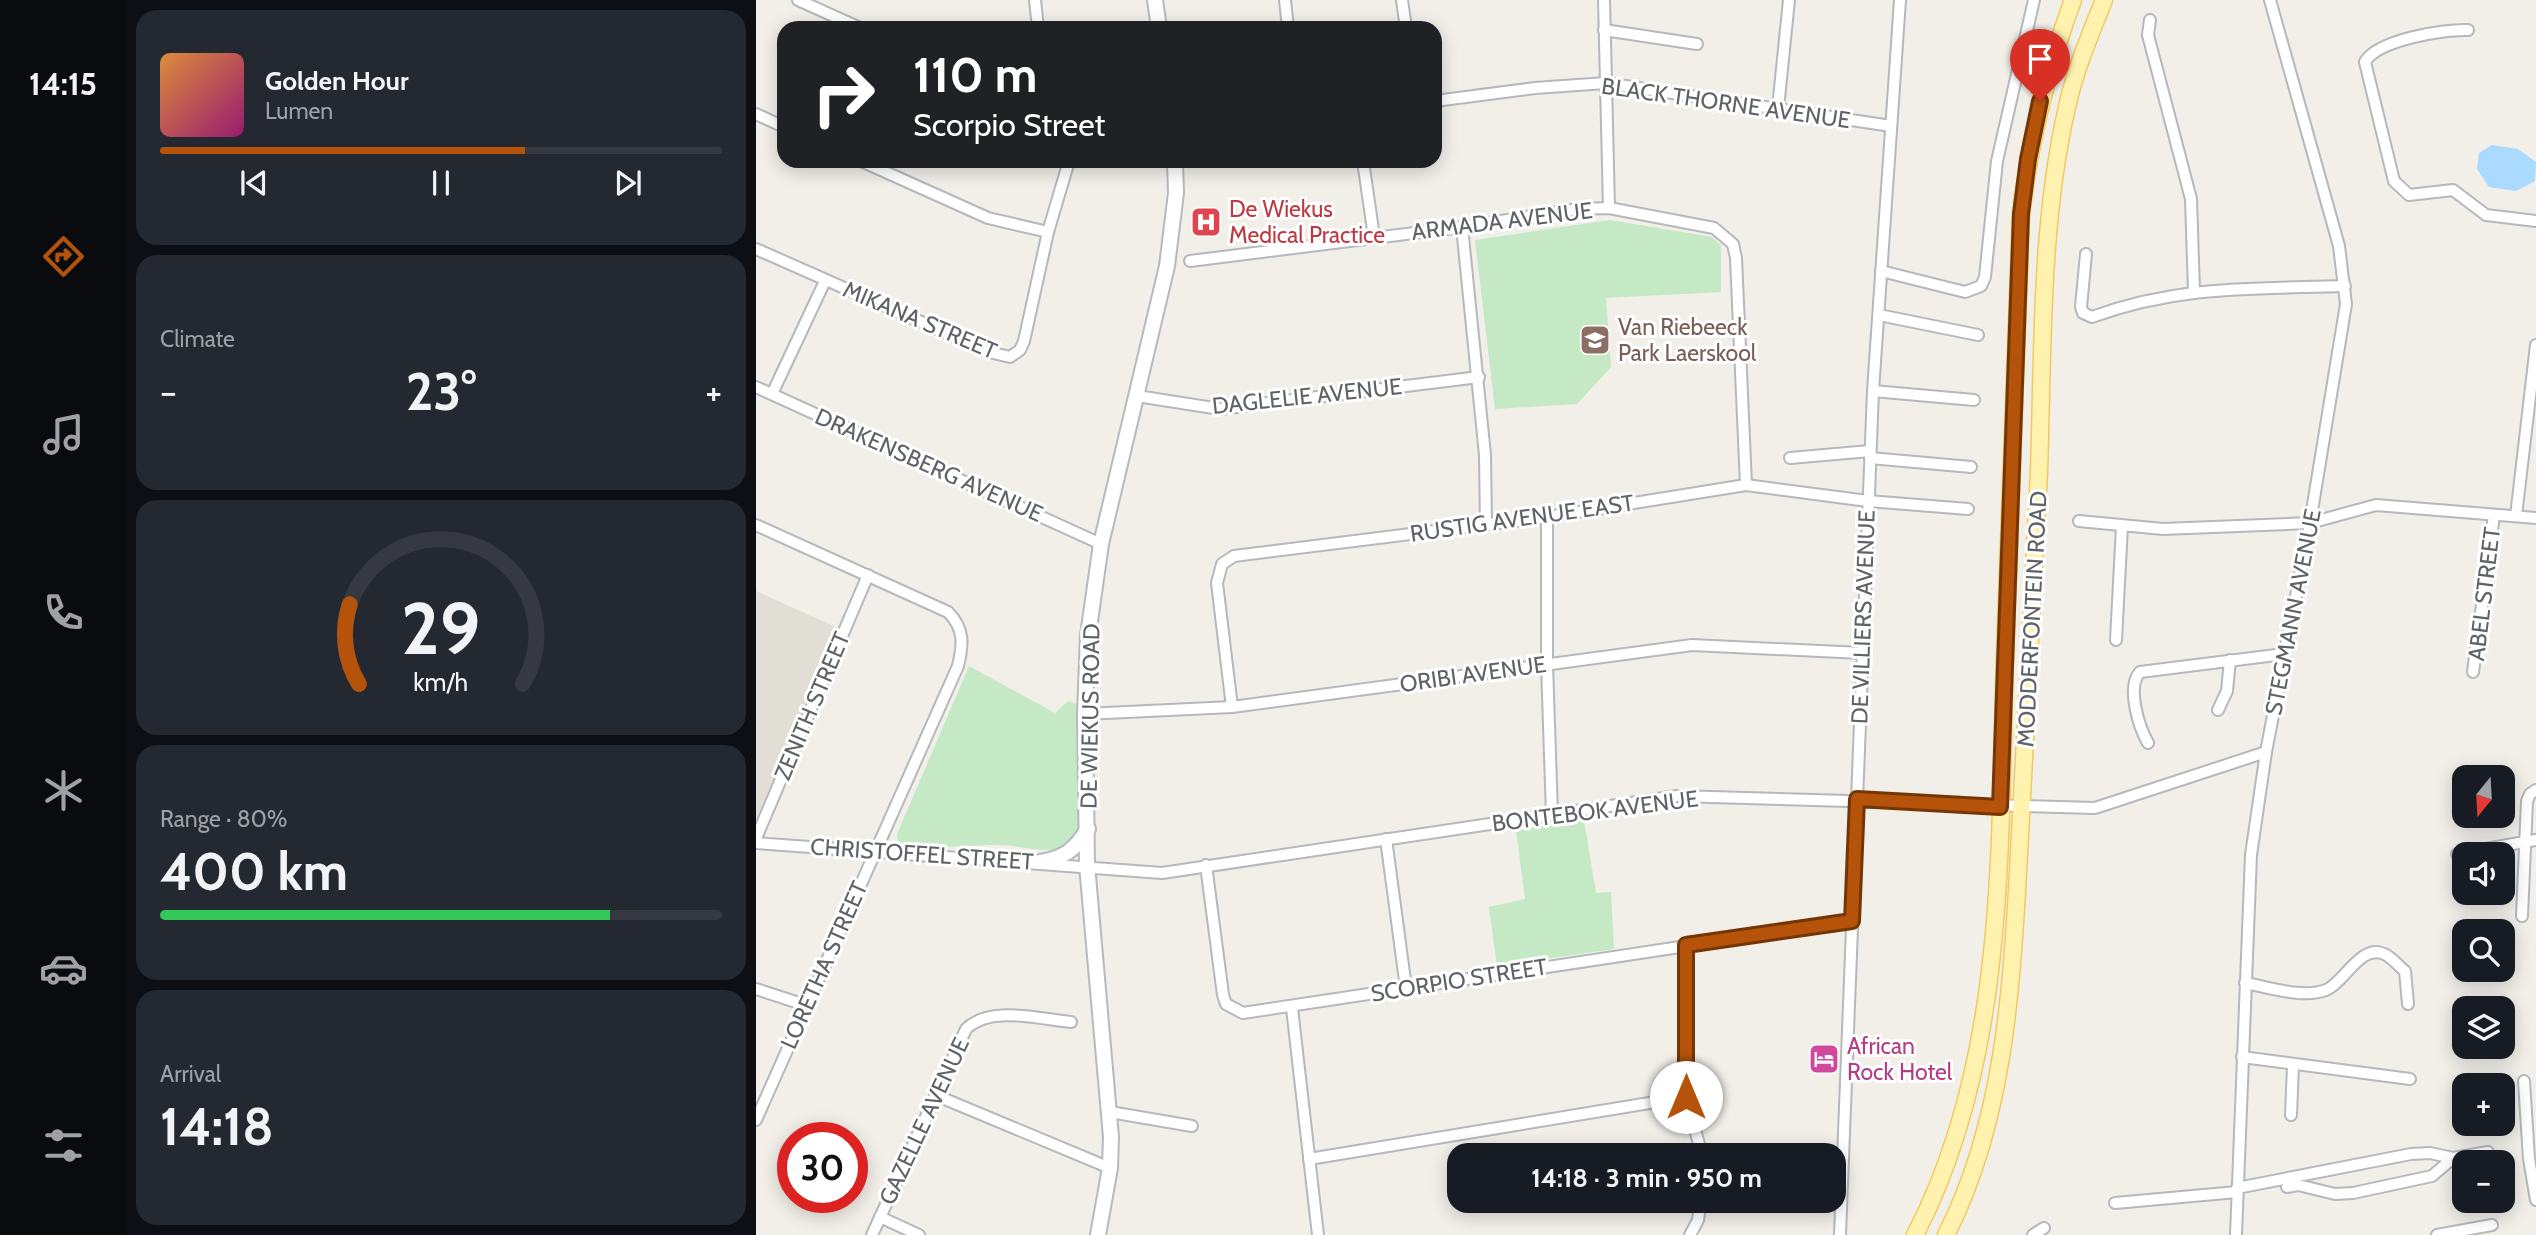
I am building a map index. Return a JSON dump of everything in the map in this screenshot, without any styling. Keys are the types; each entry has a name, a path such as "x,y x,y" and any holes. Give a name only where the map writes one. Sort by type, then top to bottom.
{"main road":[{"name":"MODDERFONTEIN ROAD","path":"1914,1235 1947,1160 1980,1042 1989,980 2000,807 2021,214 2028,159 2040,101 2073,0"},
{"name":"MODDERFONTEIN ROAD","path":"1946,1235 1971,1172 2003,1054 2011,992 2050,219 2067,106 2104,0"}],"street":[{"path":"797,0 844,21"},
{"path":"1035,0 1037,21"},
{"path":"1155,0 1157,21"},
{"path":"1285,0 1287,21"},
{"path":"1604,0 1609,208"},
{"path":"1779,107 1789,0"},
{"name":"DE VILLIERS AVENUE","path":"1840,1143 1852,921 1873,391 1900,0"},
{"path":"1881,271 1965,292 1981,286 1985,277 2002,135 2034,0"},
{"name":"STEGMANN AVENUE","path":"2236,1235 2248,879 2266,752 2310,523 2346,304 2339,246 2270,0"},
{"path":"1406,1 1406,21"},
{"path":"2150,20 2148,36 2191,200 2194,291"},
{"path":"1604,30 1697,44"},
{"path":"2468,30 2438,31 2372,52 2365,62 2364,69 2399,188 2409,195 2445,189 2460,194 2486,215 2536,222"},
{"name":"BLACK THORNE AVENUE","path":"1442,100 1535,88 1606,83 1891,126"},
{"path":"756,114 777,124"},
{"path":"877,168 988,218 1048,232"},
{"name":"MIKANA STREET","path":"756,249 1000,356 1010,357 1020,350 1024,341 1048,232 1067,168"},
{"name":"DE WIEKUS ROAD","path":"1097,1235 1110,1168 1110,1112 1087,865 1085,714 1088,635 1101,544 1137,396 1173,226 1175,168"},
{"path":"1364,168 1374,237"},
{"name":"ARMADA AVENUE","path":"1190,261 1462,227 1578,209 1609,208 1714,228 1733,244 1746,485"},
{"path":"1462,227 1479,377 1485,455 1486,525"},
{"path":"2085,254 2081,306 2087,316 2159,296 2194,291 2345,286"},
{"path":"772,394 825,281"},
{"path":"1879,315 1978,334"},
{"name":"ABEL STREET","path":"2516,516 2536,345"},
{"name":"DAGLELIE AVENUE","path":"1137,396 1220,408 1479,377"},
{"name":"DRAKENSBERG AVENUE","path":"756,387 1101,544"},
{"path":"1873,391 1974,400"},
{"path":"1790,458 1870,455 1970,467"},
{"name":"RUSTIG AVENUE EAST","path":"1232,707 1217,583 1220,569 1227,559 1547,517 1746,485 1868,501 1968,509"},
{"path":"2079,521 2185,529 2310,523 2376,505 2536,518"},
{"name":"ABEL STREET","path":"2473,672 2494,515"},
{"path":"1547,517 1547,664 1552,815"},
{"name":"LORETHA STREET","path":"756,525 948,612 957,621 963,645 958,666 756,1120"},
{"path":"2116,640 2122,526"},
{"name":"ZENITH STREET","path":"756,840 868,575"},
{"name":"ORIBI AVENUE","path":"1085,714 1232,707 1692,645 1862,653"},
{"path":"2148,743 2143,734 2135,696 2137,676 2144,671 2284,654"},
{"path":"2218,710 2227,691 2230,660"},
{"name":"BONTEBOK AVENUE","path":"1087,865 1146,873 1677,796 1857,799 2084,809 2118,803 2266,752"},
{"path":"2522,916 2530,841 2527,801 2530,794 2536,790"},
{"path":"1040,862 1067,855 1079,844 1088,829"},
{"path":"1386,839 1406,988"},
{"name":"CHRISTOFFEL STREET","path":"756,840 1087,865"},
{"name":"SCORPIO STREET","path":"1206,865 1226,1004 1243,1013 1292,1008 1406,988 1852,921"},
{"path":"2523,887 2536,886"},
{"path":"1686,945 1686,1097 1699,1143"},
{"path":"2245,983 2301,993 2325,991 2364,956 2376,952 2383,953 2405,971 2408,1004"},
{"path":"756,989 805,1005"},
{"path":"1292,1008 1318,1235"},
{"name":"GAZELLE AVENUE","path":"872,1235 960,1038 973,1022 982,1017 1071,1022"},
{"path":"2242,1057 2293,1066 2410,1079"},
{"path":"2291,1115 2293,1066"},
{"path":"2524,1081 2536,1198"},
{"path":"935,1095 1110,1168"},
{"path":"1309,1159 1686,1097"},
{"path":"1110,1112 1192,1126"},
{"path":"2237,1191 2411,1154 2430,1153 2452,1158"},
{"path":"2115,1203 2298,1185 2322,1192 2353,1193 2432,1176 2452,1159"},
{"path":"1690,1235 1699,1213"},
{"name":"DE VILLIERS AVENUE","path":"1839,1213 1840,1235"},
{"path":"880,1217 919,1235"},
{"path":"2437,1235 2492,1225"},
{"path":"2033,1235 2044,1228"}],"shaded area":[{"path":"756,591 838,628 756,819"}],"green space":[{"path":"1610,220 1712,237 1721,245 1721,292 1606,298 1611,367 1577,404 1495,409 1475,240"},
{"path":"969,666 1055,713 1068,701 1077,704 1083,828 1072,847 1043,850 1006,845 922,847 898,843 897,834"},
{"path":"1584,820 1596,893 1611,892 1614,949 1497,966 1489,907 1525,899 1516,830"}],"water":[{"path":"2492,145 2518,149 2536,162 2535,181 2516,191 2489,187 2477,169 2479,153"}],"place":[{"name":"De Wiekus Medical Practice","path":"1206,222"},
{"name":"Van Riebeeck Park Laerskool","path":"1595,340"},
{"name":"African Rock Hotel","path":"1824,1059"}],"route":[{"path":"1686,1097 1686,945 1852,921 1857,799 2000,807 2021,214 2028,159 2040,101"}]}
